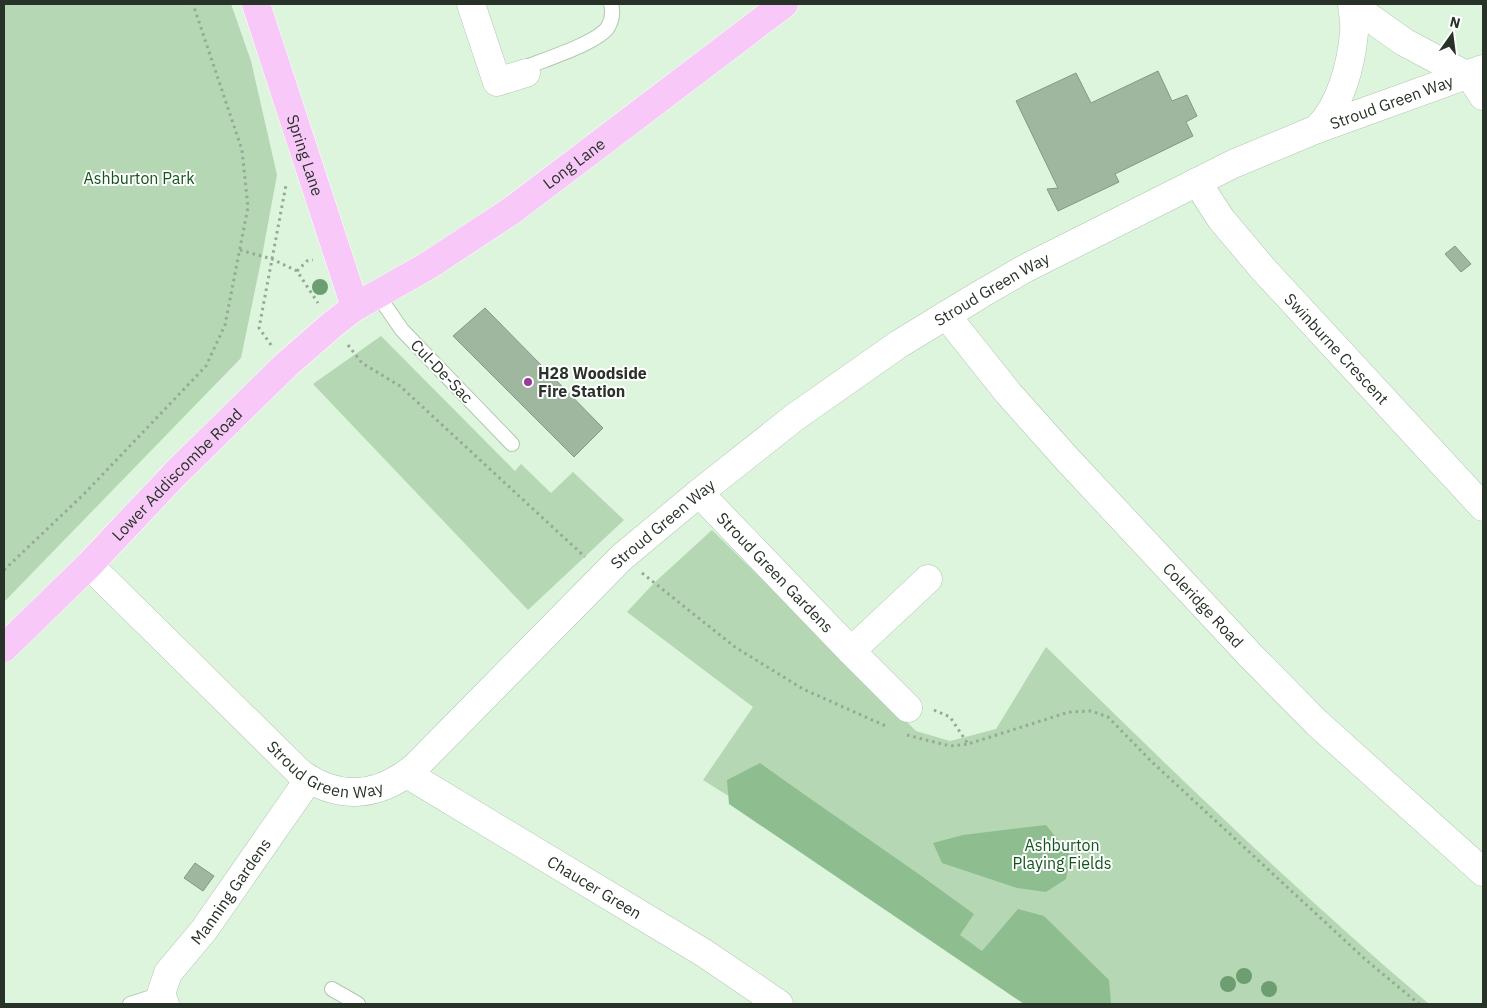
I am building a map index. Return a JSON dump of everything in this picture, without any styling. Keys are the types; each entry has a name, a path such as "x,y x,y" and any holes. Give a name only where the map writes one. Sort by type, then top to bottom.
{"main road":[{"name":"Spring Lane","path":"256,4 366,300"},
{"name":"Long Lane","path":"366,300 429,264 512,211 784,4"},
{"name":"Lower Addiscombe Road","path":"4,648 89,565 175,474 286,365 333,324 366,300"}],"street":[{"path":"471,4 496,82 526,73"},
{"name":"Stroud Green Way","path":"1352,5 1404,42 1475,72"},
{"name":"Stroud Green Way","path":"1318,130 1333,108 1348,67 1354,31 1352,5"},
{"path":"1475,72 1473,81 1483,96"},
{"name":"Stroud Green Way","path":"89,565 290,763 309,779 324,787 350,792 379,788 407,774 613,566 699,493 795,417 899,344 1042,260 1197,182 1264,151 1475,72"},
{"name":"Swinburne Crescent","path":"1197,182 1221,219 1264,270 1483,507"},
{"name":"Coleridge Road","path":"946,315 1009,394 1066,459 1250,655 1317,723 1483,872"},
{"name":"Stroud Green Gardens","path":"699,493 851,651 902,724"},
{"path":"851,651 928,579"},
{"name":"Chaucer Green","path":"407,774 704,953 779,1004"},
{"name":"Manning Gardens","path":"163,999 168,973 204,930 309,779"}],"lane":[{"path":"526,73 524,68 594,39 608,28 611,19 611,4"},
{"name":"Cul-De-Sac","path":"366,300 402,330 512,444"},
{"path":"332,989 358,1004"},
{"path":"130,1004 163,999"}],"path":[{"path":"4,570 84,494 206,366 225,325 248,207 242,150 193,4"},
{"path":"286,183 259,328 286,365"},
{"path":"240,250 272,259 297,271 320,306"},
{"path":"348,346 362,363 400,386 613,566 735,648 803,689 902,724 950,746 968,744 1069,712 1091,712 1108,717 1152,762 1337,933 1418,1004"},
{"path":"902,724 921,704 950,717 968,744"}],"green space":[{"name":"Ashburton Park","path":"4,4 231,4 251,61 277,175 241,358 4,602"},
{"path":"381,336 515,471 521,464 551,493 573,472 624,520 528,610 313,384"},
{"name":"Ashburton Playing Fields","path":"712,530 916,731 950,741 996,729 1046,647 1234,829 1330,918 1429,1004 1037,1004 862,880 703,780 753,707 627,612 654,583"},
{"path":"760,763 974,914 960,935 982,951 1018,909 1044,916 1109,980 1111,1004 1024,1004 729,804 727,780"},
{"path":"1046,825 1071,856 1066,879 1046,892 1017,888 942,863 933,843 963,835"}],"building":[{"path":"1158,71 1172,101 1187,95 1197,116 1186,122 1193,136 1115,174 1119,182 1058,211 1047,189 1058,188 1016,101 1076,73 1091,103"},
{"path":"1455,246 1471,264 1461,272 1445,254"},
{"name":"H28 Woodside Fire Station","path":"485,308 603,428 574,457 453,336"},
{"path":"195,863 214,876 203,891 184,878"}],"place":[{"name":"H28 Woodside Fire Station","path":"528,382"}]}
